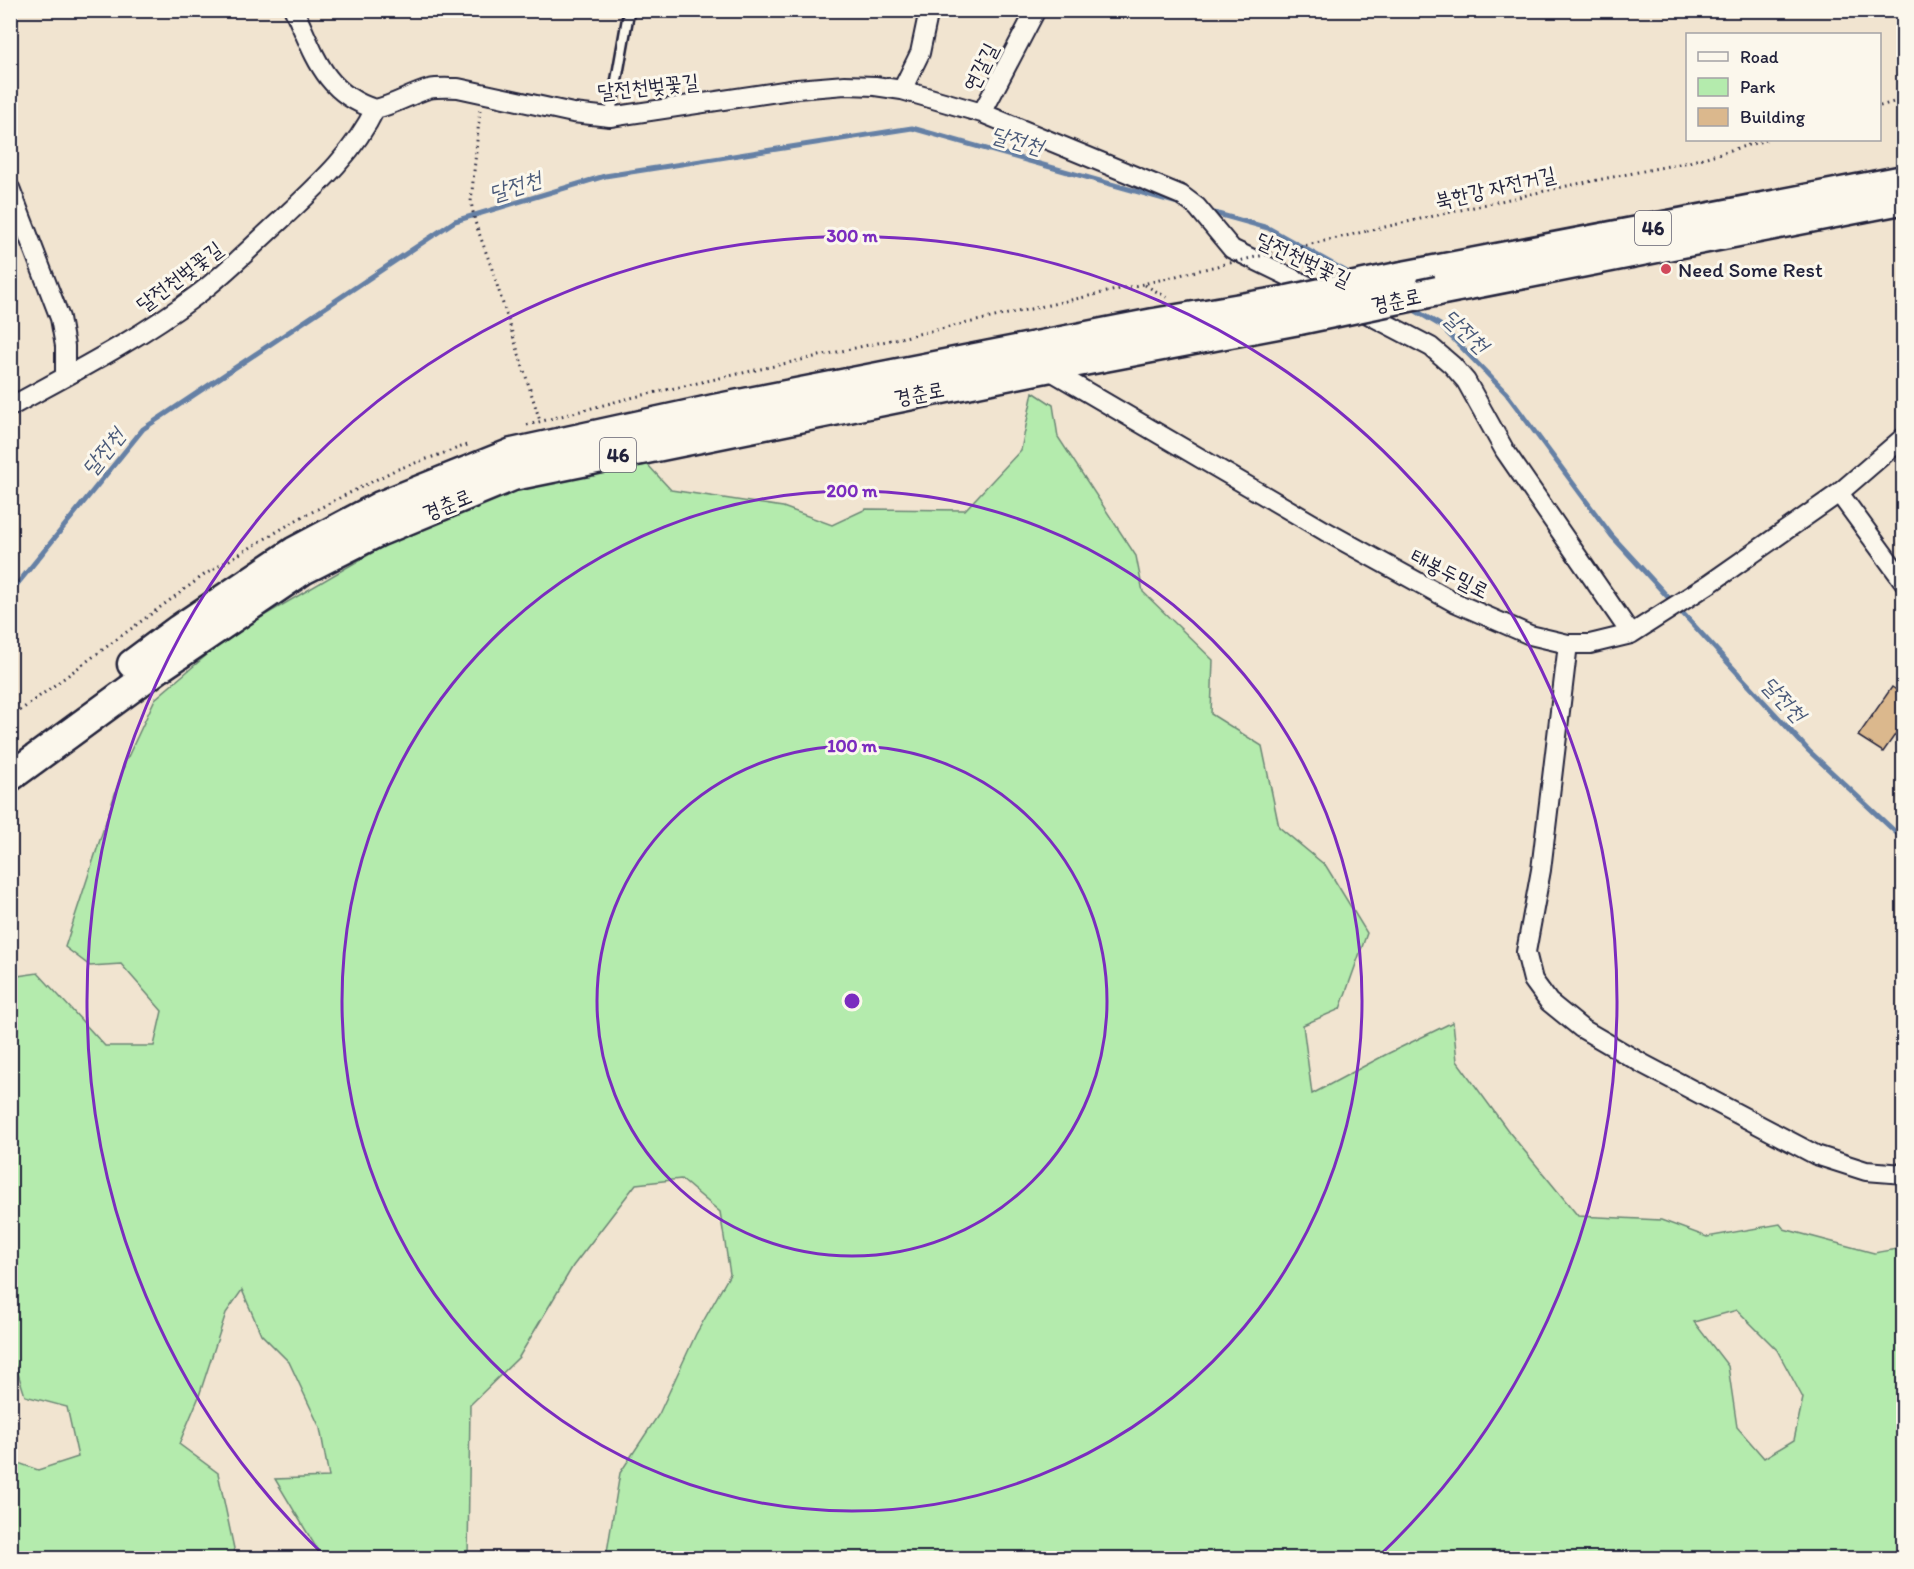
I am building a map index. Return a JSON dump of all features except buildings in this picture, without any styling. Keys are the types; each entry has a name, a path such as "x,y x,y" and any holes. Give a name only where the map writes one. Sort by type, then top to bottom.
{"main road":[{"name":"경춘로","path":"10,777 159,668 303,570 378,532 513,476 1046,368 1294,310 1403,276 1904,180"},
{"name":"경춘로","path":"10,753 179,629 295,551 380,506 512,453 749,402 1154,323 1294,310 1438,291 1904,199"}],"street":[{"path":"294,10 324,74 342,93 361,105 375,109"},
{"path":"902,90 920,53 929,10"},
{"name":"연갈길","path":"982,113 1036,10"},
{"name":"달전천벚꽃길","path":"10,407 106,356 197,296 336,166 366,128 375,109 391,105 426,90 458,88 573,113 610,117 797,89 845,85 875,86 902,90 982,113 1181,195 1197,207 1231,256 1374,317 1431,347 1466,381 1505,451 1631,634"},
{"path":"10,188 60,318 65,346 65,377"},
{"name":"태봉두밀로","path":"1046,368 1325,531 1454,602 1530,635 1568,644 1590,644 1631,634 1709,584 1839,493 1904,437"},
{"path":"1839,493 1904,582"},
{"path":"1568,644 1541,870 1526,952 1533,980 1549,1002 1581,1028 1643,1065 1816,1155 1866,1171 1904,1174"}],"lane":[{"path":"610,117 629,10"}],"path":[{"path":"483,92 471,202 475,222 540,421"},
{"path":"1881,106 1904,99"},
{"name":"북한강 자전거길","path":"1231,256 1367,231 1567,186 1689,162 1762,141"}],"green space":[{"path":"1033,392 1053,405 1058,437 1136,556 1143,592 1213,660 1211,714 1262,746 1279,827 1326,866 1367,933 1340,1009 1303,1025 1312,1094 1453,1022 1457,1061 1509,1132 1578,1216 1661,1220 1707,1237 1780,1224 1784,1229 1874,1253 1903,1248 1903,1558 606,1558 620,1473 659,1414 696,1334 730,1274 720,1212 681,1179 636,1184 573,1266 519,1357 470,1405 468,1558 320,1558 320,1554 275,1479 329,1477 320,1428 289,1362 261,1334 242,1290 226,1313 198,1399 179,1444 218,1473 236,1558 11,1558 10,1460 38,1470 78,1457 67,1407 25,1396 15,1364 11,1365 11,977 38,973 105,1046 154,1046 162,1011 121,964 90,966 65,947 125,763 155,699 229,636 387,544 538,479 648,465 671,490 783,507 832,525 866,509 965,510 1021,450","holes":["1737,1310 1777,1350 1803,1398 1794,1440 1764,1458 1737,1427 1728,1366 1694,1322"]}],"waterway":[{"name":"달전천","path":"10,593 143,429 455,221 605,176 912,128 1178,203"},
{"name":"달전천","path":"1207,211 1268,228 1354,276"},
{"name":"달전천","path":"1409,307 1440,325 1506,393 1612,536 1809,751 1904,840"}],"place":[{"name":"Need Some Rest","path":"1666,269"}]}
